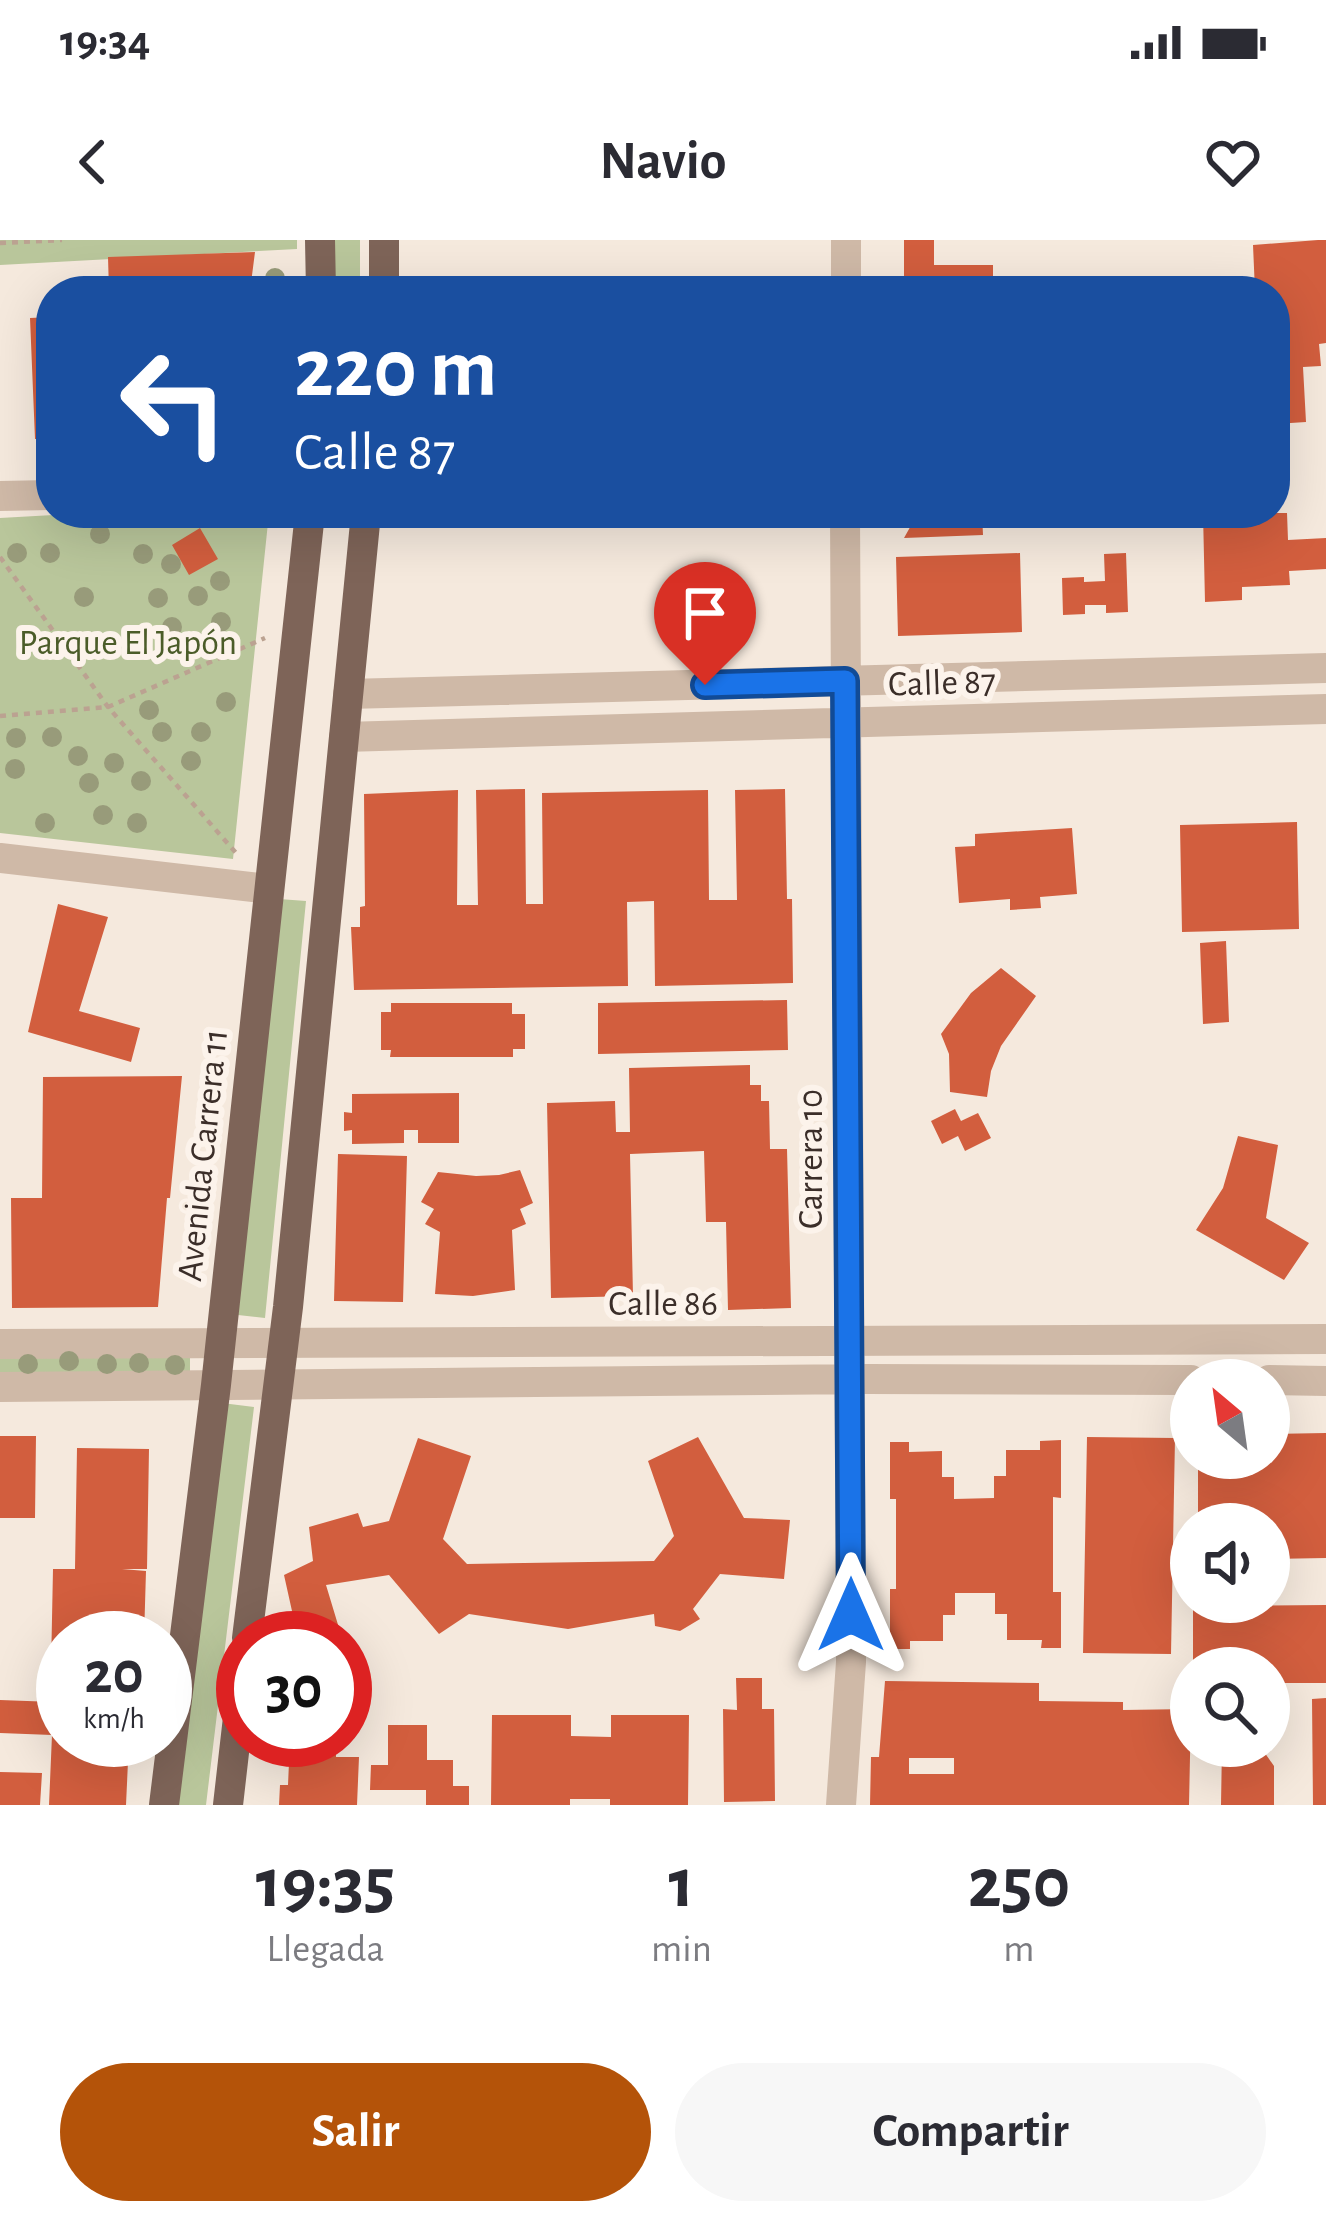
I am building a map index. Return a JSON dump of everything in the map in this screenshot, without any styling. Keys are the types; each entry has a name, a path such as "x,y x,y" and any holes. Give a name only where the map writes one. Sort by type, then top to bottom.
{"main road":[{"path":"320,240 321,276"},
{"path":"384,240 384,276"},
{"name":"Avenida Carrera 11","path":"164,1805 216,1384 308,528"},
{"path":"250,1611 284,1343 365,528"},
{"path":"228,1805 232,1767"}],"street":[{"path":"846,240 846,276"},
{"path":"0,496 36,495"},
{"name":"Carrera 10","path":"841,1805 851,1662 845,528"},
{"name":"Calle 87","path":"348,694 1326,668"},
{"name":"Calle 87","path":"344,736 1326,709"},
{"path":"0,858 269,890"},
{"name":"Calle 86","path":"0,1344 1326,1339"},
{"path":"0,1387 1170,1380"},
{"path":"1290,1380 1326,1381"}],"path":[{"path":"0,244 62,240"},
{"path":"0,557 108,707 237,854"},
{"path":"0,716 108,707 298,624"}],"green space":[{"path":"0,240 297,240 297,249 0,265"},
{"path":"332,240 360,240 360,276 333,276"},
{"name":"Parque El Japón","path":"36,516 36,528 267,528 233,859 0,833 0,518"},
{"path":"279,899 306,901 265,1318 238,1315"},
{"path":"190,1356 190,1374 0,1375 0,1357"},
{"path":"222,1403 254,1407 229,1611 216,1611 216,1722 206,1805 173,1805 178,1767 192,1767 192,1649"}],"building":[{"path":"904,240 934,240 934,265 993,265 993,276 904,276"},
{"path":"1326,240 1326,343 1319,344 1321,366 1303,367 1306,422 1290,423 1290,276 1254,276 1253,245"},
{"path":"255,252 252,276 109,276 108,257"},
{"path":"30,318 36,318 36,439 35,439"},
{"path":"200,528 218,559 189,575 172,545"},
{"path":"910,528 983,528 983,535 904,538"},
{"path":"1203,528 1288,528 1288,540 1326,538 1326,569 1289,571 1290,585 1242,587 1242,600 1205,602"},
{"path":"1020,553 1022,632 898,636 896,557"},
{"path":"1126,553 1128,612 1106,613 1106,605 1085,605 1085,614 1063,615 1062,578 1105,581 1104,554"},
{"path":"525,789 526,904 543,904 542,793 708,790 709,900 737,900 735,790 785,789 793,983 655,986 654,901 627,902 628,986 354,990 351,927 360,927 360,907 365,906 364,794 458,790 457,905 478,905 476,790"},
{"path":"1297,822 1299,929 1182,932 1180,825"},
{"path":"1072,828 1077,894 1040,897 1041,908 1010,910 1010,899 959,903 955,847 975,846 975,834"},
{"path":"58,904 108,917 79,1011 140,1028 131,1062 28,1032"},
{"path":"1226,941 1229,1022 1203,1024 1200,943"},
{"path":"1001,968 1036,996 1001,1046 987,1097 950,1092 949,1054 941,1034 971,993"},
{"path":"787,1000 788,1050 598,1054 598,1003"},
{"path":"391,1003 512,1003 512,1014 525,1014 525,1049 513,1049 513,1057 390,1057 391,1050 381,1050 381,1012 391,1012"},
{"path":"750,1065 750,1085 761,1085 761,1101 769,1101 770,1149 787,1149 791,1308 728,1310 726,1222 706,1222 704,1151 630,1154 633,1296 551,1298 547,1103 615,1101 616,1132 630,1132 629,1068"},
{"path":"182,1076 158,1307 12,1308 11,1198 42,1198 43,1077"},
{"path":"459,1093 459,1143 418,1143 418,1130 404,1130 404,1143 352,1144 352,1130 344,1131 344,1112 352,1113 352,1094"},
{"path":"955,1109 961,1121 978,1113 991,1138 965,1151 958,1136 942,1144 931,1121"},
{"path":"1238,1136 1278,1145 1266,1218 1309,1243 1284,1280 1196,1230 1223,1188"},
{"path":"338,1154 407,1156 403,1302 334,1301"},
{"path":"520,1170 533,1203 520,1209 526,1224 512,1230 515,1290 473,1296 435,1294 440,1232 425,1224 434,1209 421,1202 438,1172 476,1176"},
{"path":"1326,1433 1326,1558 1290,1559 1290,1503 1198,1503 1198,1479 1290,1479 1290,1434"},
{"path":"0,1436 36,1436 35,1518 0,1518"},
{"path":"698,1437 744,1518 790,1520 784,1579 720,1574 693,1609 700,1619 680,1631 655,1626 654,1614 568,1629 469,1614 439,1634 389,1575 326,1585 334,1611 292,1611 284,1575 313,1561 309,1527 358,1513 363,1527 389,1521 418,1438 471,1456 443,1539 467,1564 654,1561 674,1536 648,1461"},
{"path":"1087,1437 1170,1438 1170,1479 1174,1479 1174,1503 1170,1503 1170,1654 1083,1653"},
{"path":"1061,1440 1061,1498 1053,1497 1053,1592 1061,1592 1061,1648 1041,1648 1042,1640 1007,1640 1007,1614 995,1614 995,1593 955,1593 955,1615 943,1615 943,1641 910,1641 910,1649 890,1649 896,1499 890,1499 890,1442 909,1442 909,1452 942,1451 942,1477 954,1477 954,1499 994,1498 994,1476 1006,1476 1006,1450 1040,1450 1040,1441"},
{"path":"77,1448 149,1449 147,1569 122,1569 146,1571 145,1611 52,1611 53,1569 75,1569"},
{"path":"1290,1605 1326,1605 1326,1683 1290,1683 1290,1647 1193,1647 1193,1623 1290,1623"},
{"path":"736,1678 762,1678 762,1709 774,1709 775,1801 724,1802 723,1709 737,1710"},
{"path":"885,1681 1039,1683 1039,1701 1123,1702 1123,1710 1170,1709 1170,1767 1190,1767 1189,1805 870,1805 871,1757 879,1757","holes":["909,1758 954,1758 954,1774 909,1774"]},
{"path":"1326,1698 1326,1805 1313,1805 1312,1699"},
{"path":"0,1700 36,1701 36,1734 0,1733"},
{"path":"492,1715 571,1715 571,1736 611,1737 611,1715 689,1715 688,1805 610,1805 610,1799 570,1799 570,1805 491,1805"},
{"path":"388,1725 427,1725 427,1760 453,1760 453,1786 469,1786 469,1805 426,1805 426,1790 370,1790 372,1765 388,1765"},
{"path":"51,1767 128,1767 126,1805 49,1805"},
{"path":"289,1767 359,1767 357,1805 279,1805 280,1785 288,1785"},
{"path":"1222,1767 1274,1767 1274,1805 1221,1805"},
{"path":"0,1772 42,1773 40,1805 0,1805"}],"route":[{"path":"705,685 845,681 851,1615"}]}
